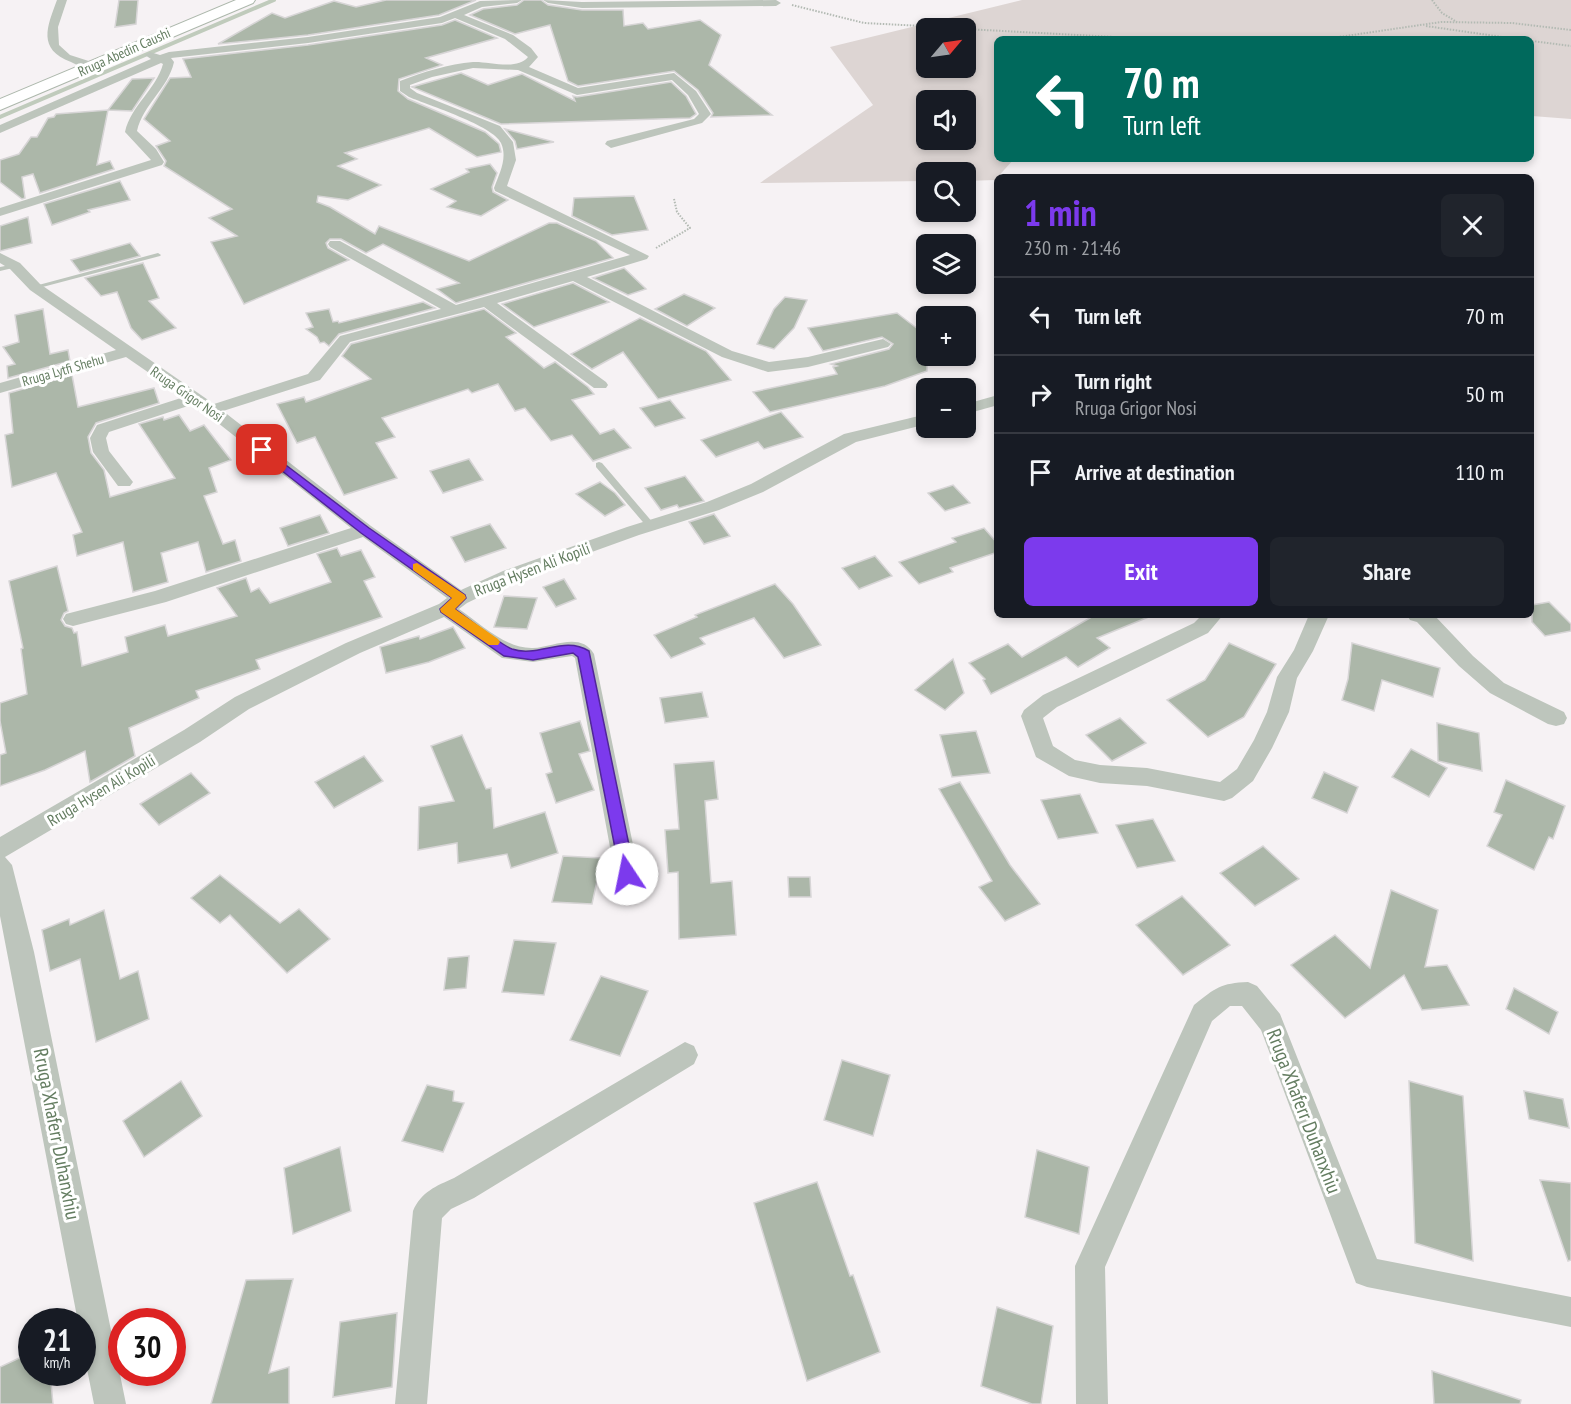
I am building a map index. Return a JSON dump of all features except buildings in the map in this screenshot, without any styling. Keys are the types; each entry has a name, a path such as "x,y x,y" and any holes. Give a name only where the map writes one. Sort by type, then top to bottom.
{"main road":[{"name":"Rruga Abedin Caushi","path":"0,105 94,66 145,53 248,0"}],"street":[{"path":"62,0 52,30 52,46 58,53 94,66"},
{"path":"0,129 145,53 329,37 442,20 480,4 517,0"},
{"path":"548,0 582,5 776,3"},
{"path":"456,15 508,38 529,51 533,57 529,63 520,67"},
{"path":"0,212 158,162 152,152 131,132 132,121 162,85 168,71 169,62 145,53"},
{"path":"611,144 698,121 705,114 692,93 674,76 577,92 520,67 462,67 404,84 404,89 413,95 496,128 507,142 510,160 500,188 642,256"},
{"path":"335,244 453,310"},
{"name":"Rruga Grigor Nosi","path":"0,256 7,267 126,352 196,398 365,530 509,653 533,655 575,648 584,654 627,874"},
{"path":"211,410 314,377 345,339 486,302 642,256"},
{"path":"575,276 727,354 768,367 808,362 884,344"},
{"path":"486,302 600,385"},
{"name":"Rruga Lytfi Shehu","path":"0,388 126,352"},
{"path":"124,482 101,452 98,438 103,429 196,398"},
{"path":"976,406 994,401"},
{"name":"Rruga Hysen Ali Kopili","path":"0,849 192,736 242,703 353,648 510,575 713,506 757,488 850,438 916,422"},
{"path":"73,619 159,597 365,530"},
{"path":"1211,618 1201,628 1073,689 1041,708 1032,716 1044,751 1070,767 1100,774 1148,777 1224,792 1245,775 1264,742 1278,712 1287,676 1303,651 1318,618"},
{"path":"1425,618 1466,661 1497,688 1556,718"},
{"name":"Rruga Xhaferr Duhanxhiu","path":"0,865 21,952 110,1404"},
{"name":"Rruga Xhaferr Duhanxhiu","path":"1092,1404 1090,1266 1203,1013 1225,995 1248,994 1271,1023 1367,1272 1571,1312"},
{"path":"411,1404 428,1211 441,1198 464,1188 685,1055"}],"lane":[{"path":"35,287 158,255"},
{"path":"599,465 651,526"}],"path":[{"path":"1432,0 1442,13 1458,22"},
{"path":"776,3 799,6 864,23 916,26"},
{"path":"1347,36 1458,22 1512,23 1571,30"},
{"path":"1419,26 1494,36"},
{"path":"976,30 1096,36"},
{"path":"1534,41 1571,46"},
{"path":"642,256 690,228 677,212 674,199"}],"shaded area":[{"path":"1022,0 1571,0 1571,119 1534,116 1534,36 994,36 994,162 1011,162 1000,174 994,174 994,180 976,181 976,162 916,162 916,181 760,183 873,105 830,47 916,26 916,78 976,78 976,18 948,18"}],"waterway":[{"path":"0,117 274,0"}],"slow traffic":[{"path":"417,567 460,598 446,609 493,642"}],"route":[{"path":"262,450 365,530 460,598 446,609 509,653 533,655 575,648 584,654 627,874"}]}
